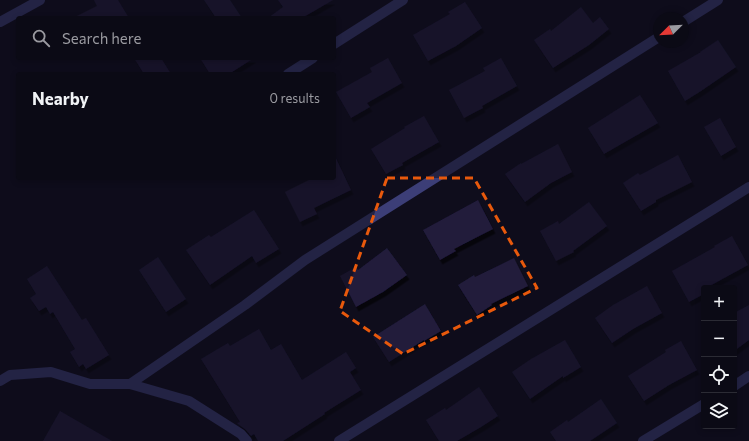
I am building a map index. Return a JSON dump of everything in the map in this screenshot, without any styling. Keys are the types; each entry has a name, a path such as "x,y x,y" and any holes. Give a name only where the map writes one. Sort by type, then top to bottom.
{"street":[{"path":"0,22 25,4 40,0"},
{"path":"336,43 403,0"},
{"path":"689,18 718,0"},
{"path":"130,384 245,305 306,260 653,41"},
{"path":"291,72 310,60"},
{"path":"339,441 749,186"},
{"path":"0,381 10,375 51,372 90,384 130,384 189,401 241,434 247,441"},
{"path":"737,384 749,376"},
{"path":"643,441 701,406"}],"highlighted area":[{"path":"387,178 474,178 537,288 403,354 340,311"}],"building":[{"path":"94,0 118,0 128,16 77,16 97,6"},
{"path":"204,0 230,0 241,16 215,16"},
{"path":"278,0 333,0 305,16 271,16 283,7"},
{"path":"465,2 482,28 456,46 428,61 413,35 450,14 448,12"},
{"path":"581,7 593,23 600,17 609,29 589,45 553,68 534,40 550,29 551,31"},
{"path":"718,40 736,67 685,101 668,71 701,52"},
{"path":"388,58 402,83 367,103 370,107 351,118 336,92 372,72 370,68"},
{"path":"501,58 517,86 482,106 483,108 464,118 449,90 485,71 483,68"},
{"path":"135,60 162,60 170,72 143,72"},
{"path":"201,60 251,60 232,72 209,72"},
{"path":"640,95 658,123 604,154 588,128"},
{"path":"424,116 439,142 386,174 371,149 405,128 404,127"},
{"path":"720,118 736,147 721,156 704,127"},
{"path":"558,144 572,172 551,183 525,202 505,174 521,163"},
{"path":"678,155 692,182 656,200 656,202 641,211 623,183 638,173 640,175"},
{"path":"336,158 351,190 314,208 317,214 300,222 285,192 309,180 336,180"},
{"path":"478,200 493,229 454,249 456,251 440,260 423,230"},
{"path":"589,202 607,226 573,251 574,252 556,261 540,231 558,221 559,224"},
{"path":"254,210 279,249 256,263 252,256 210,285 186,250 209,235 211,237"},
{"path":"732,236 748,265 711,285 701,285 701,296 689,302 672,271 715,247 714,246"},
{"path":"387,248 407,275 383,292 356,307 340,276 356,267 358,270"},
{"path":"158,257 186,299 166,312 139,270"},
{"path":"514,258 528,286 491,304 492,305 477,315 458,285 474,275 475,277"},
{"path":"47,266 82,320 86,318 109,355 86,369 83,364 79,367 70,352 75,349 53,312 50,314 46,307 39,311 30,298 36,294 27,279"},
{"path":"647,286 662,313 633,329 612,343 595,318 613,305"},
{"path":"425,304 441,331 389,362 373,337"},
{"path":"749,305 749,340 737,349 737,321 737,311"},
{"path":"259,329 271,350 281,344 302,380 346,352 356,368 350,372 361,390 283,441 258,441 254,434 251,436 237,423 240,422 201,359 228,343 230,346"},
{"path":"565,340 581,367 563,378 563,376 530,399 512,372 531,359"},
{"path":"681,341 697,370 644,401 628,376 666,352 665,350"},
{"path":"479,387 498,416 457,441 439,441 426,420 445,408 446,410"},
{"path":"601,399 617,423 590,441 556,441 550,432 567,420 568,422"},
{"path":"60,411 112,441 43,441"}]}
